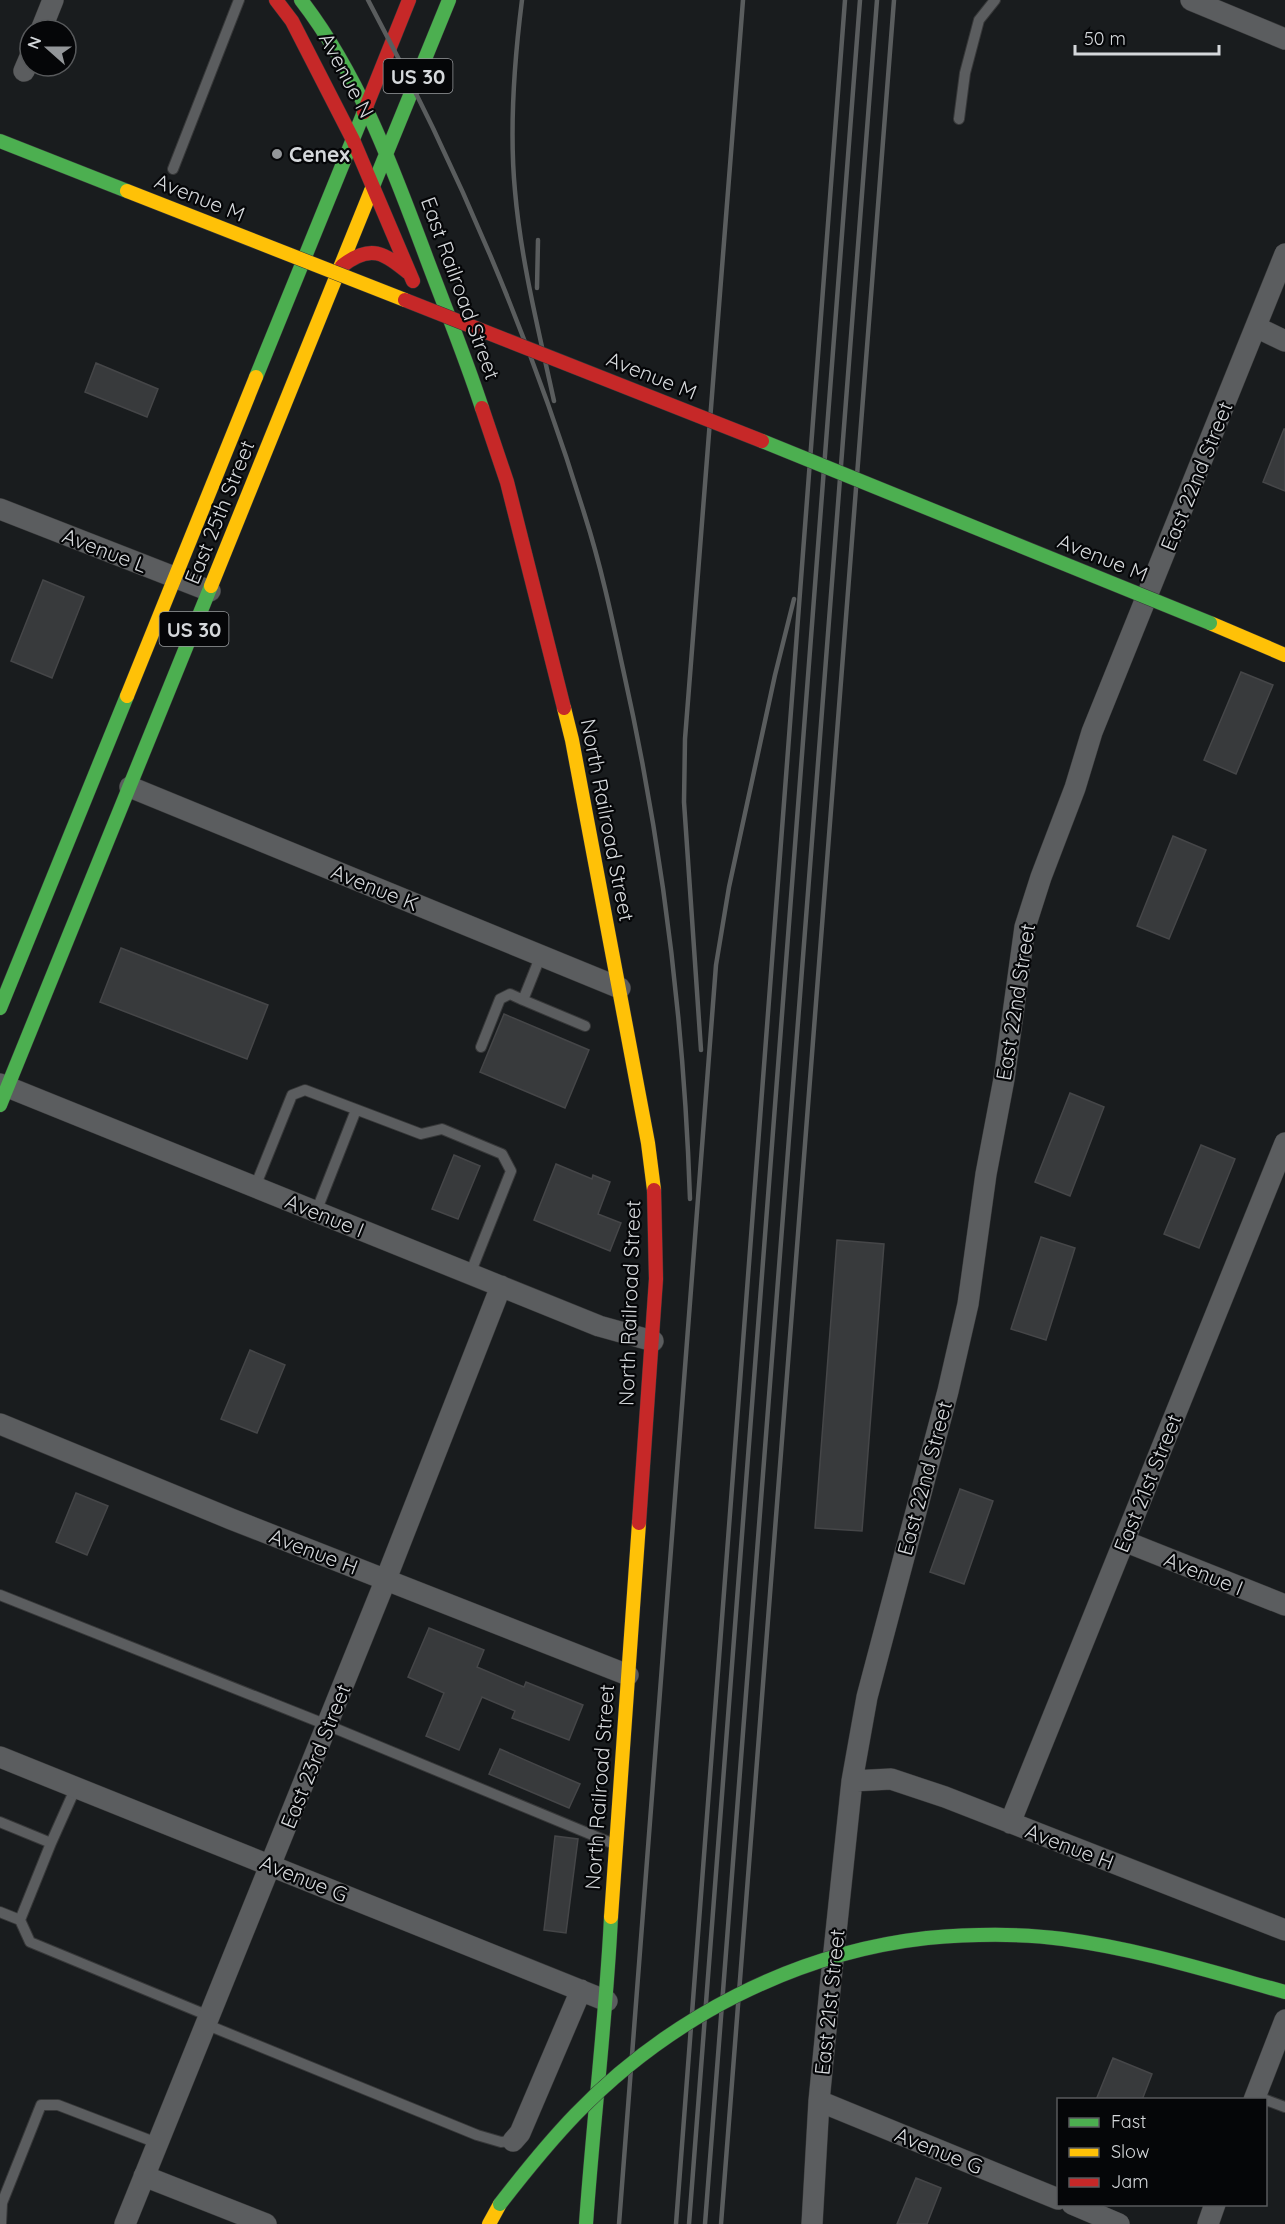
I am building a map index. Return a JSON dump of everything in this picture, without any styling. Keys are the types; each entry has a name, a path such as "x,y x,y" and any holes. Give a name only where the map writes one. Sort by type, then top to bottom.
{"main road":[{"name":"Avenue N","path":"276,0 292,21 353,140"},
{"name":"Avenue N","path":"301,0 318,22 366,108 387,153"},
{"name":"East 25th Street","path":"0,1008 409,0"},
{"name":"East 25th Street","path":"2,1092 130,787 449,0"},
{"name":"East Railroad Street","path":"353,140 432,322"},
{"name":"Avenue M","path":"0,141 669,404 1210,623 1285,656"},
{"name":"East Railroad Street","path":"387,153 480,401"},
{"path":"342,266 354,255 364,251 375,252 387,255 410,274"},
{"name":"East Railroad Street","path":"443,342 480,401"},
{"name":"North Railroad Street","path":"480,401 507,482 572,740 648,1143 655,1202 656,1279 653,1341 615,1845 607,2001 594,2114 586,2224"},
{"path":"489,2224 500,2204 525,2170 585,2104 618,2073 655,2043 691,2020 764,1981 802,1966 875,1945 927,1938 979,1934 1032,1936 1120,1949 1285,1992"}],"street":[{"path":"46,18 53,0"},
{"path":"1191,0 1285,39"},
{"name":"East 22nd Street","path":"852,1780 867,1696 948,1391 968,1304 986,1174 1004,1079 1025,927 1041,877 1075,788 1092,732 1285,254"},
{"path":"1256,327 1285,341"},
{"name":"Avenue L","path":"0,509 210,591"},
{"name":"Avenue K","path":"130,787 620,988"},
{"name":"Avenue I","path":"2,1092 255,1187 599,1326 653,1341"},
{"name":"East 21st Street","path":"1010,1823 1285,1143"},
{"name":"East 23rd Street","path":"125,2224 272,1865 501,1286"},
{"name":"Avenue H","path":"0,1424 628,1674"},
{"name":"Avenue I","path":"1124,1541 1285,1605"},
{"name":"Avenue G","path":"0,1757 607,2001"},
{"name":"Avenue H","path":"852,1780 891,1779 945,1797 1285,1930"},
{"name":"East 21st Street","path":"812,2224 819,2101 852,1780"},
{"path":"513,2141 520,2133 581,1990"},
{"path":"1260,2098 1285,2020"},
{"name":"Avenue G","path":"819,2101 1057,2198"},
{"path":"144,2176 266,2224"},
{"path":"1074,2206 1119,2224"},
{"path":"1208,2224 1215,2206"}],"lane":[{"path":"173,169 239,0"},
{"path":"959,119 965,73 979,20 995,0"},
{"path":"523,1000 541,955"},
{"path":"481,1047 500,999 510,994 585,1026"},
{"path":"255,1187 292,1095 305,1090 420,1134 442,1129 502,1154 511,1171 470,1274"},
{"path":"316,1212 356,1110"},
{"path":"0,1595 327,1725 615,1845"},
{"path":"20,1920 76,1787"},
{"path":"0,1822 51,1843"},
{"path":"0,1912 20,1920 30,1942 477,2135 501,2142 513,2141"},
{"path":"1267,2101 1285,2107"},
{"path":"1,2224 2,2203 41,2105 58,2105 157,2144"}],"building":[{"path":"96,363 158,389 147,417 85,392"},
{"path":"1285,429 1285,491 1263,482"},
{"path":"43,580 84,597 52,678 11,661"},
{"path":"1241,672 1273,685 1236,774 1204,760"},
{"path":"1173,836 1206,850 1169,939 1137,926"},
{"path":"121,948 268,1005 247,1059 100,1002"},
{"path":"504,1014 589,1050 565,1108 480,1072"},
{"path":"1070,1093 1104,1107 1070,1196 1035,1182"},
{"path":"1201,1145 1235,1159 1199,1248 1164,1234"},
{"path":"454,1155 480,1166 458,1219 432,1209"},
{"path":"556,1164 592,1179 593,1175 610,1182 598,1214 621,1223 610,1251 534,1220"},
{"path":"1041,1237 1075,1248 1046,1340 1011,1329"},
{"path":"837,1240 884,1244 862,1531 815,1528"},
{"path":"250,1350 285,1365 257,1433 221,1419"},
{"path":"960,1489 993,1501 964,1584 930,1572"},
{"path":"76,1493 108,1506 87,1555 56,1542"},
{"path":"429,1628 484,1650 477,1667 524,1687 526,1682 583,1705 569,1740 512,1718 515,1711 482,1697 459,1750 426,1736 444,1693 408,1677"},
{"path":"500,1749 580,1784 569,1808 489,1774"},
{"path":"555,1836 578,1839 566,1933 544,1930"},
{"path":"1113,2058 1152,2074 1143,2098 1097,2098"},
{"path":"916,2178 941,2188 927,2224 897,2224"}],"railway":[{"path":"368,0 432,125 516,317 564,449 596,554 637,734 660,866 676,999 690,1199"},
{"path":"522,0 513,95 513,167 526,270 554,401"},
{"path":"701,1050 684,802 685,739 743,0"},
{"path":"676,2224 845,0"},
{"path":"689,2224 860,0"},
{"path":"705,2224 877,0"},
{"path":"721,2224 894,0"},
{"path":"537,288 538,240"},
{"path":"619,2224 716,965 729,887 775,675 794,599"}],"traffic: fast":[{"path":"301,0 340,59 387,155 482,408"},
{"path":"371,191 449,0"},
{"path":"256,377 364,112"},
{"path":"0,141 127,191"},
{"path":"762,441 1210,623"},
{"path":"0,1105 211,586"},
{"path":"0,1008 127,696"},
{"path":"586,2224 611,1917"},
{"path":"927,1938 1029,1936 1091,1943 1203,1969 1285,1992"},
{"path":"500,2204 556,2136 612,2079 651,2048 693,2020 736,1996 782,1975 829,1958 878,1946 927,1938"}],"traffic: slow":[{"path":"127,191 405,300"},
{"path":"211,586 371,191"},
{"path":"127,696 256,377"},
{"path":"1210,623 1285,655"},
{"path":"564,708 648,1143 654,1190"},
{"path":"611,1917 639,1523"},
{"path":"489,2224 500,2204"}],"traffic: jam":[{"path":"276,0 292,21 353,140 413,281"},
{"path":"364,112 409,0"},
{"path":"342,266 352,259 369,253 385,256 410,274"},
{"path":"405,300 762,441"},
{"path":"482,408 507,482 564,708"},
{"path":"639,1523 656,1279 654,1190"}],"place":[{"name":"Cenex","path":"277,154"}]}
